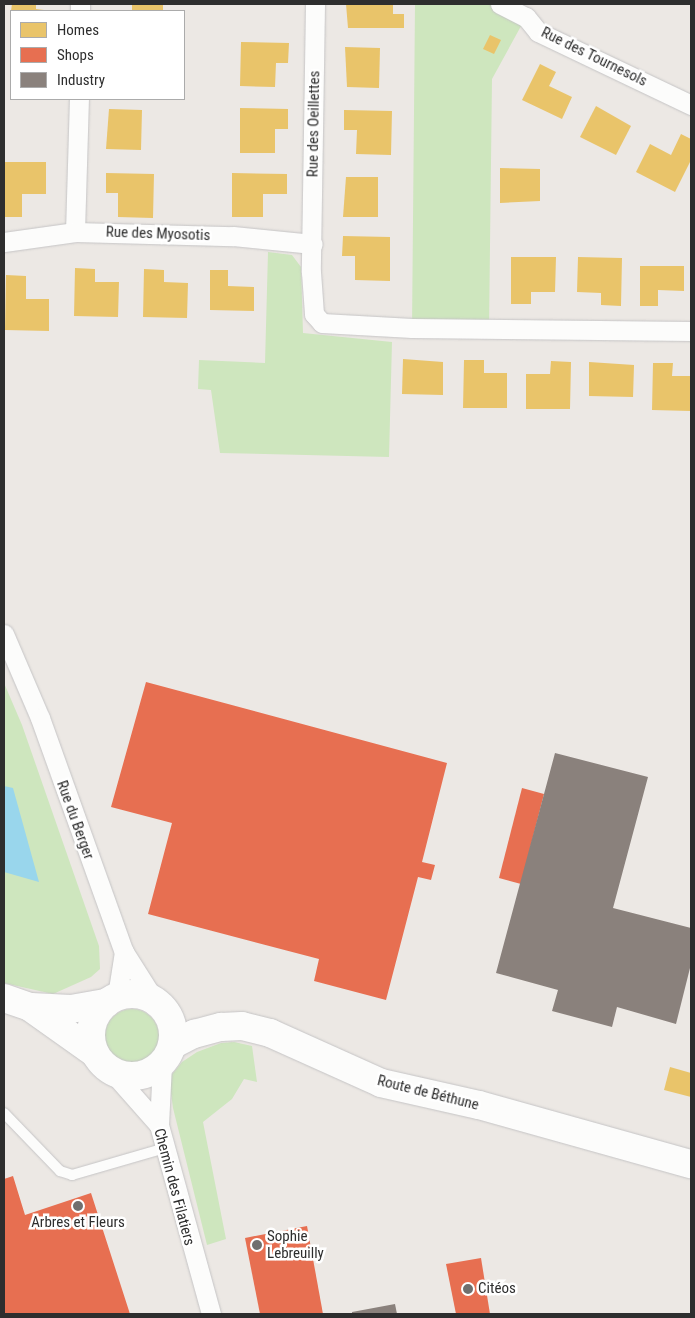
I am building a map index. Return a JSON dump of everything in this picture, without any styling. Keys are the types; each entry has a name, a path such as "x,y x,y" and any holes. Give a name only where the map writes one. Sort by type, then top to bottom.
{"main road":[{"path":"4,998 30,1007 71,1009 136,994 159,1005 221,1027"},
{"path":"93,1052 90,1034 94,1017 111,999"},
{"path":"30,1007 93,1052 101,1064 113,1073 139,1076 167,1055 170,1020 159,1005"},
{"name":"Route de Béthune","path":"167,1055 194,1034 221,1027 242,1026 270,1033 381,1083 479,1106 691,1164"}],"street":[{"name":"Rue des Oeillettes","path":"315,4 313,244 311,272 314,314 322,323 420,328 691,331"},
{"name":"Rue des Tournesols","path":"500,4 526,17 538,32 691,104"},
{"path":"76,232 79,100"},
{"name":"Rue des Myosotis","path":"4,242 76,232 233,236 313,244"},
{"name":"Rue du Berger","path":"4,634 40,718 124,952 159,1005"},
{"path":"111,999 124,952"},
{"path":"159,1125 167,1055"},
{"name":"Chemin des Filatiers","path":"113,1073 159,1125 211,1314"}],"lane":[{"path":"4,1113 60,1171 72,1175 122,1158 165,1148"}],"green space":[{"path":"415,4 500,4 526,17 492,79 489,330 412,328"},
{"path":"268,252 292,255 301,267 303,333 392,342 389,457 220,453 211,390 198,389 199,360 265,363"},
{"path":"4,683 22,725 99,946 100,969 91,977 53,994 4,983"},
{"path":"132,1009 142,1011 151,1017 157,1026 159,1036 157,1046 151,1055 142,1061 132,1063 122,1061 113,1055 107,1046 105,1036 107,1026 113,1017 122,1011"},
{"path":"234,1042 252,1046 257,1082 244,1079 232,1099 203,1122 226,1239 207,1245 173,1108 169,1078 182,1062 197,1052 221,1043"}],"water":[{"path":"4,786 13,788 39,882 4,872"}],"building: Homes":[{"path":"12,4 36,4 36,9 44,10 11,10"},
{"path":"132,4 163,4 163,10 132,10"},
{"path":"346,4 393,4 393,14 404,14 404,28 348,28"},
{"path":"490,35 501,40 494,54 483,49"},
{"path":"241,42 289,43 288,63 276,63 275,87 240,86"},
{"path":"345,47 380,48 379,88 347,87"},
{"path":"540,64 556,72 549,86 572,97 562,119 522,100"},
{"path":"596,106 631,126 616,155 580,137"},
{"path":"240,108 288,109 288,129 275,129 275,153 240,153"},
{"path":"109,109 142,110 141,150 106,149"},
{"path":"344,110 392,111 391,155 356,154 357,130 344,130"},
{"path":"681,134 691,139 691,160 675,192 636,172 650,144 671,155"},
{"path":"4,162 46,162 46,194 22,194 22,217 4,217"},
{"path":"500,168 540,169 540,201 500,203"},
{"path":"106,173 154,174 153,218 118,217 118,193 106,193"},
{"path":"232,173 287,174 287,194 263,194 263,217 232,217"},
{"path":"346,177 378,177 378,217 343,217"},
{"path":"343,236 390,237 390,281 355,280 355,256 342,256"},
{"path":"511,257 556,257 555,292 531,292 531,304 511,304"},
{"path":"578,257 622,258 621,306 601,305 601,293 577,292"},
{"path":"640,266 684,266 684,291 658,290 658,306 640,306"},
{"path":"75,268 95,269 95,282 119,282 118,317 74,316"},
{"path":"144,269 164,270 164,282 188,283 187,318 143,317"},
{"path":"210,270 228,270 228,286 254,287 254,311 210,310"},
{"path":"6,275 26,276 26,299 49,299 49,331 5,330"},
{"path":"403,359 443,362 443,395 402,394"},
{"path":"464,360 484,360 484,373 507,373 507,408 463,408"},
{"path":"551,361 571,362 570,409 526,409 526,374 550,374"},
{"path":"589,362 634,365 633,397 589,396"},
{"path":"653,363 673,363 672,376 691,376 691,411 652,410"},
{"path":"670,1067 691,1073 691,1097 664,1090"}],"building: Shops":[{"path":"146,682 447,763 422,862 435,865 431,880 418,877 386,1000 314,981 319,959 148,914 172,823 111,807"},
{"path":"522,788 544,794 521,884 499,878"},
{"path":"13,1176 25,1215 91,1193 130,1314 4,1314 4,1179"},
{"path":"307,1226 323,1314 260,1314 245,1238"},
{"name":"Citéos","path":"481,1258 490,1314 456,1314 446,1264"}],"building: Industry":[{"path":"555,753 648,777 613,908 691,928 691,964 676,1024 617,1007 612,1027 552,1011 558,990 496,973"},
{"path":"395,1304 397,1314 352,1314 352,1312"}],"place":[{"name":"Arbres et Fleurs","path":"78,1206"},
{"name":"Sophie Lebreuilly","path":"257,1245"},
{"name":"Citéos","path":"468,1289"}]}
